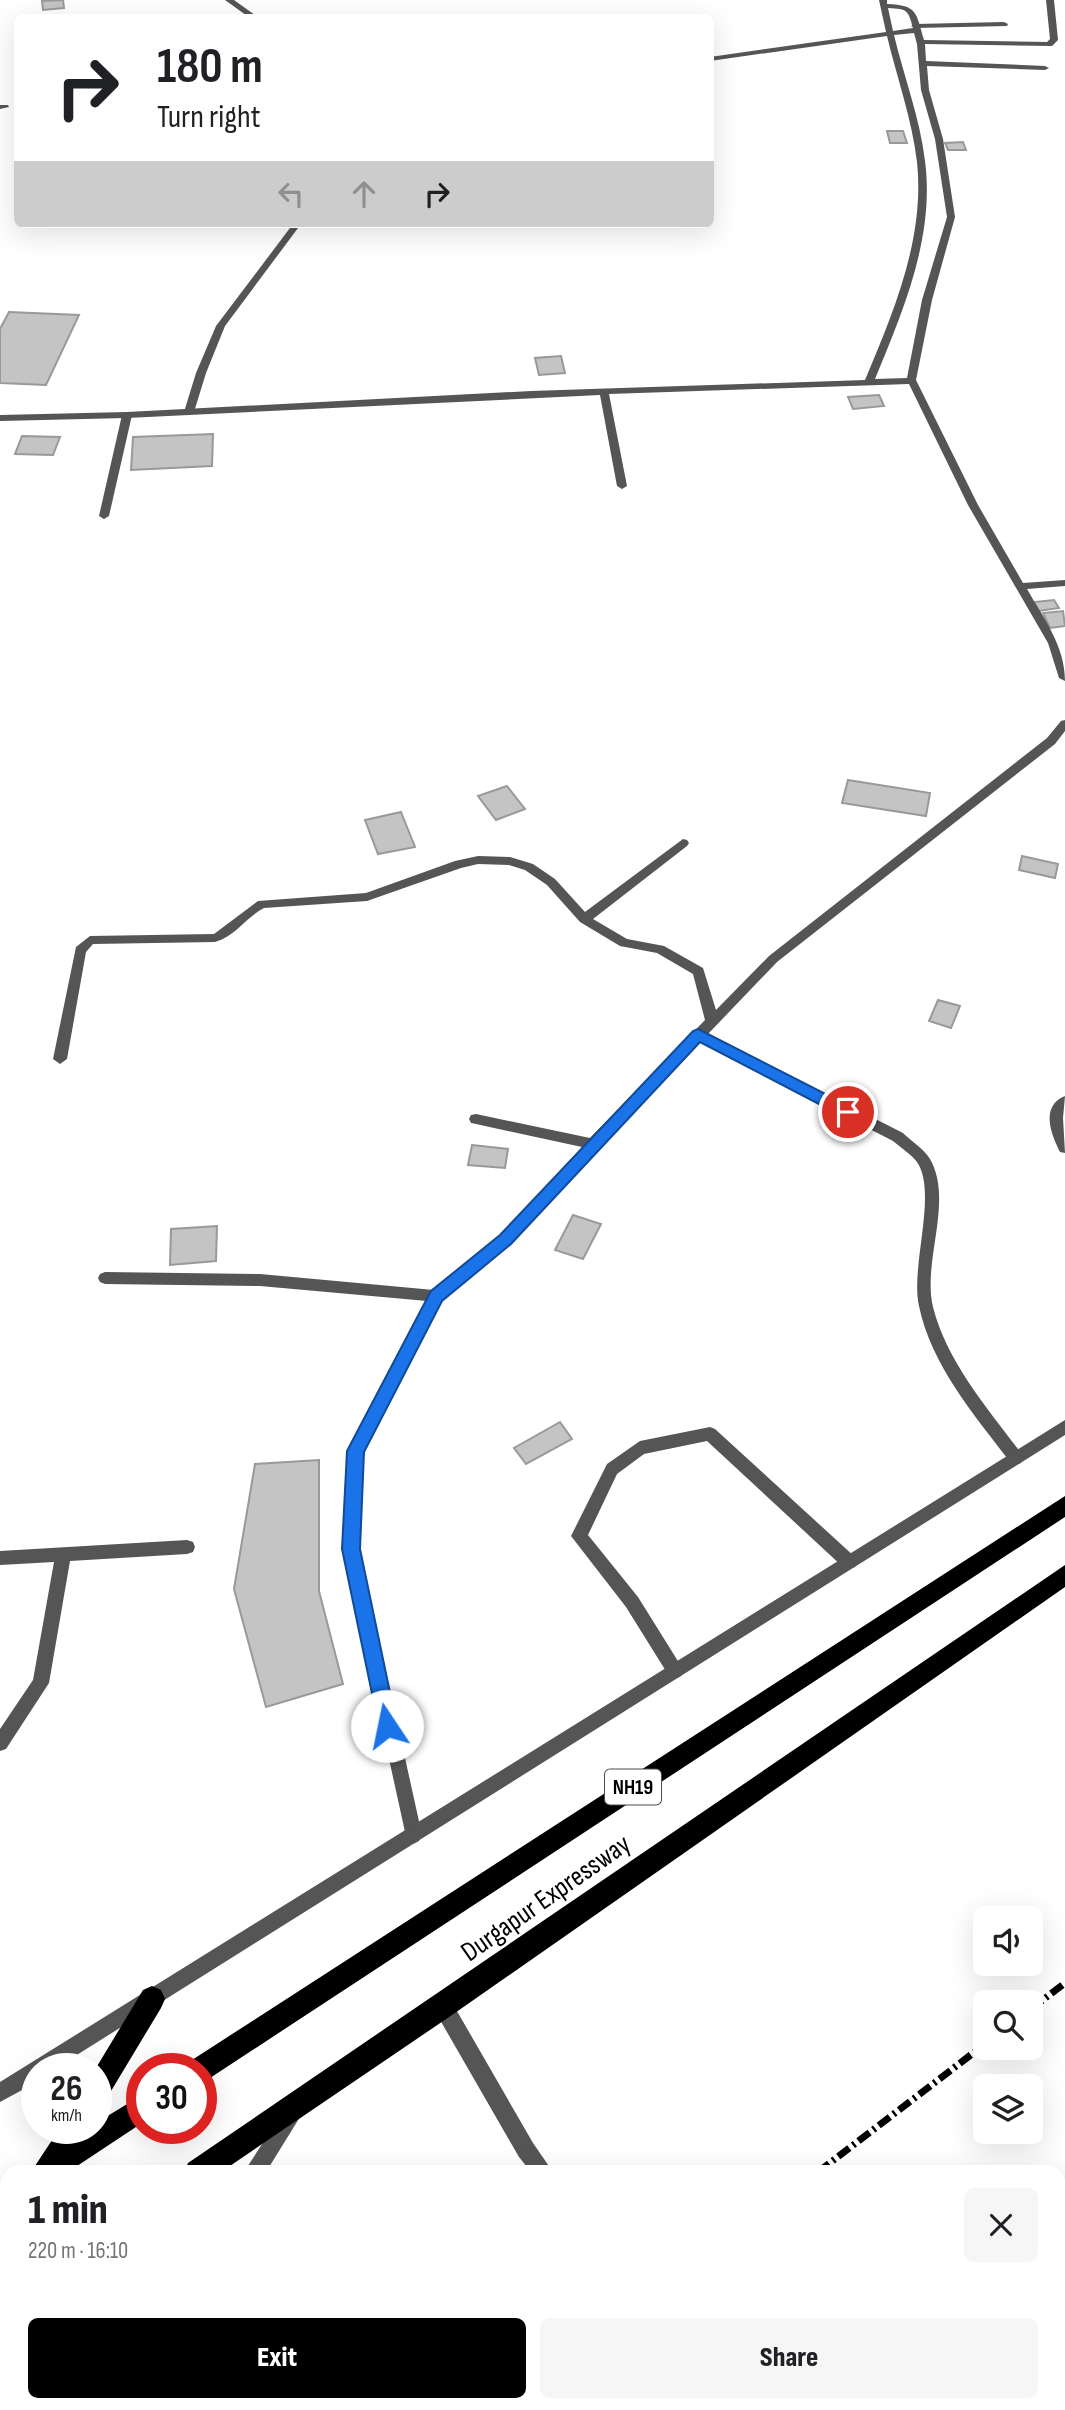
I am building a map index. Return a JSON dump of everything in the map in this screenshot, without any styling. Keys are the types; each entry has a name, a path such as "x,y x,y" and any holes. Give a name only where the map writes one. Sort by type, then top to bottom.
{"highway":[{"name":"Durgapur Expressway","path":"217,2059 1065,1505"},
{"name":"Durgapur Expressway","path":"207,2165 443,2006 1065,1575"},
{"path":"112,2065 152,1999"},
{"path":"54,2165 126,2118"},
{"path":"51,2165 64,2144"}],"street":[{"path":"229,0 250,14"},
{"path":"920,42 1049,44 1054,40 1049,0"},
{"path":"869,382 895,323 916,245 922,198 922,162 884,3 909,8 916,28 925,90 939,139 951,217 906,381"},
{"path":"714,58 916,28 1004,24"},
{"path":"922,63 1045,68"},
{"path":"189,412 201,373 221,326 294,228"},
{"path":"0,418 127,415 604,392 906,381 915,385 973,505 1053,643 1062,662 1065,678"},
{"path":"604,392 622,486"},
{"path":"104,516 127,415"},
{"path":"1020,586 1065,583"},
{"path":"413,1835 351,1549 355,1451 437,1296 506,1239 593,1143 773,959 1051,741 1065,724"},
{"path":"584,919 683,843"},
{"path":"60,1059 80,950 90,940 215,938 229,933 248,912 262,904 367,897 459,864 478,860 510,861 529,867 551,882 584,919 624,943 660,948 699,971 712,1021"},
{"path":"698,1035 898,1137 925,1163 930,1185 925,1304 937,1339 971,1397 1016,1458"},
{"path":"1065,1101 1059,1106 1055,1128 1065,1148"},
{"path":"476,1119 593,1143"},
{"path":"104,1278 260,1280 437,1296"},
{"path":"65,2053 1065,1427"},
{"path":"675,1671 632,1602 579,1536 612,1469 640,1448 710,1434 849,1562"},
{"path":"0,1558 187,1547"},
{"path":"0,1743 41,1683 63,1555"},
{"path":"443,2006 526,2150 538,2165"},
{"path":"0,2093 21,2080"},
{"path":"259,2165 302,2101"}],"building":[{"path":"63,0 64,8 43,10 42,1"},
{"path":"887,131 903,131 907,143 890,143"},
{"path":"963,142 966,150 948,150 945,143"},
{"path":"9,312 79,315 46,385 0,383 0,329"},
{"path":"561,356 565,373 539,375 535,358"},
{"path":"879,395 884,406 853,409 848,397"},
{"path":"213,434 212,466 131,470 133,437"},
{"path":"22,436 60,437 53,455 15,454"},
{"path":"1054,600 1059,608 1039,611 1034,602"},
{"path":"1063,611 1065,626 1050,628 1043,613"},
{"path":"848,780 930,793 926,816 842,803"},
{"path":"507,786 525,809 496,820 478,796"},
{"path":"401,812 415,847 378,854 365,820"},
{"path":"1022,856 1058,864 1055,878 1019,870"},
{"path":"938,1000 960,1006 951,1028 929,1021"},
{"path":"472,1145 508,1149 505,1168 468,1165"},
{"path":"573,1215 601,1224 583,1259 555,1250"},
{"path":"217,1226 216,1261 170,1265 171,1229"},
{"path":"560,1422 572,1439 526,1464 514,1448"},
{"path":"319,1460 319,1591 343,1684 266,1707 234,1589 255,1464"}],"railway":[{"path":"1043,2000 1065,1983"},
{"path":"827,2165 973,2053"}],"route":[{"path":"387,1726 351,1549 355,1451 437,1296 506,1239 593,1143 698,1035 848,1112"}]}
